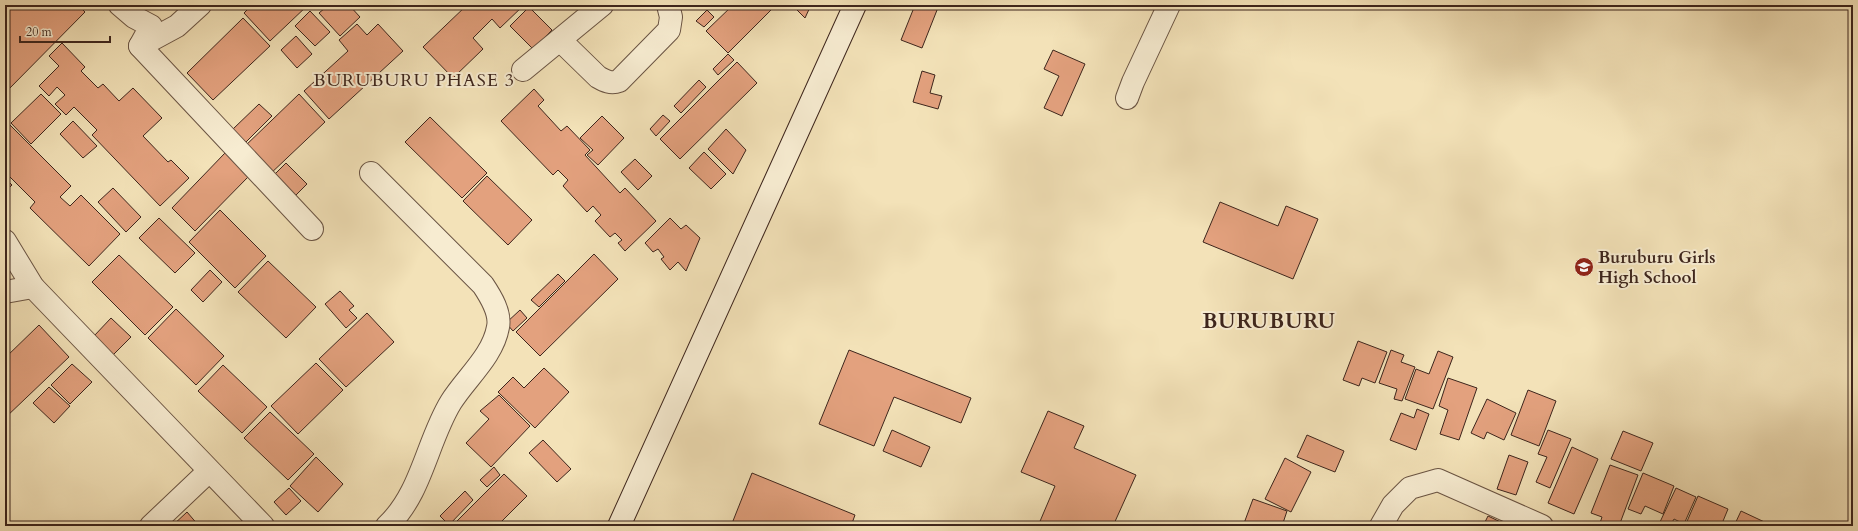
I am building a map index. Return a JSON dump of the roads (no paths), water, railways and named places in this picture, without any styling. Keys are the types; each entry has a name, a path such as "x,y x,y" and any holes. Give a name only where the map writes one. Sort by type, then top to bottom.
{"street":[{"path":"120,5 134,17 151,26 140,46"},
{"path":"140,46 177,26 200,5"},
{"path":"523,70 602,5"},
{"path":"560,40 598,77 606,82 614,83 618,81 669,30 671,18 668,5"},
{"path":"619,526 855,5"},
{"path":"1127,98 1169,5"},
{"path":"140,46 312,229"},
{"path":"372,173 483,285 494,302 499,326 493,345 451,402 433,439 412,492 397,517 388,526"},
{"path":"5,241 33,286 262,526"},
{"path":"5,292 33,286"},
{"path":"151,526 209,471"},
{"path":"1381,526 1393,505 1410,488 1438,480 1542,526"}],"place":[{"name":"Buruburu Girls High School","path":"1584,267"}],"district":[{"name":"BURUBURU PHASE 3","path":"414,80"},
{"name":"BURUBURU","path":"1269,321"}]}
